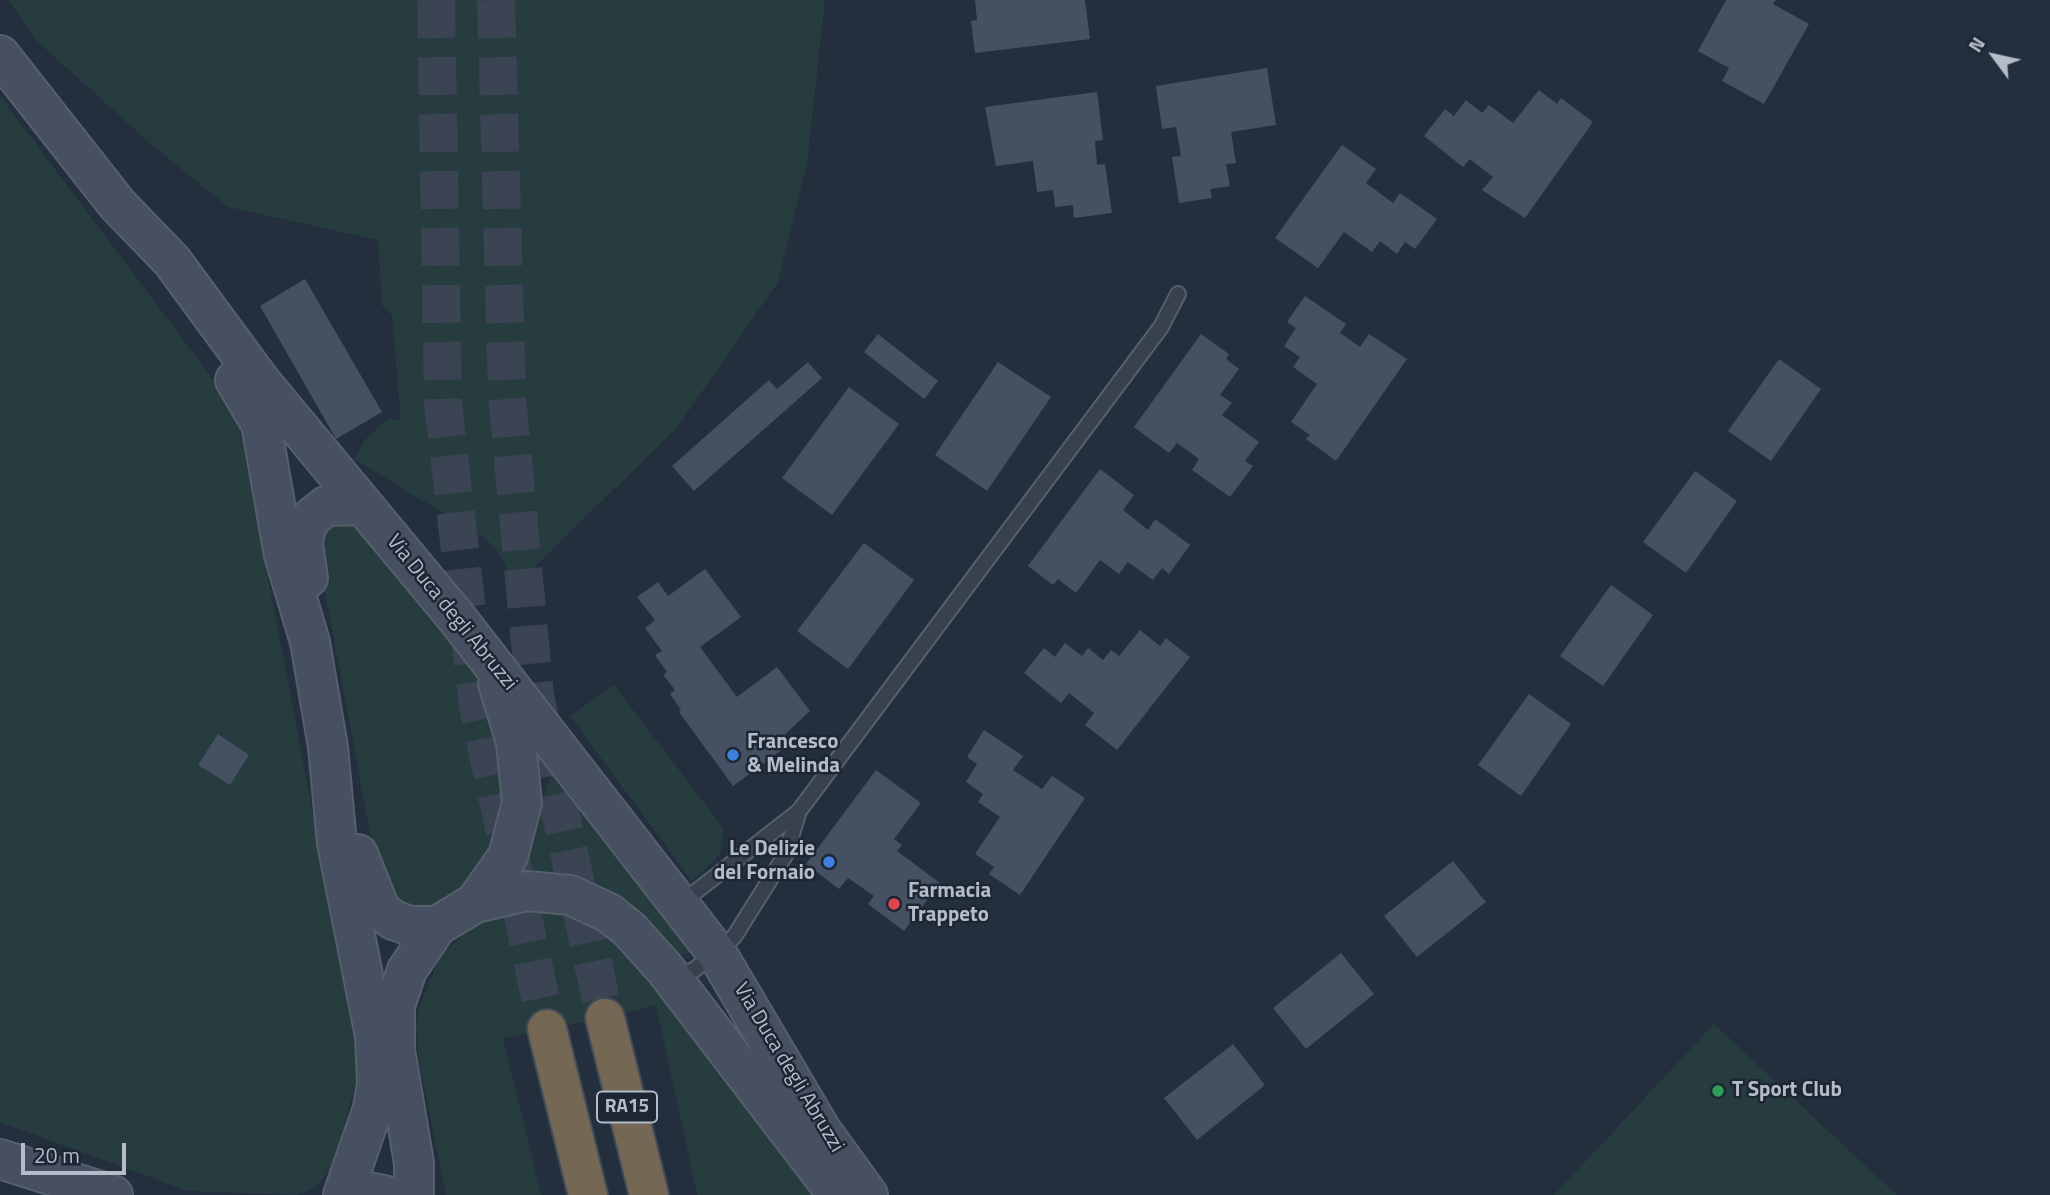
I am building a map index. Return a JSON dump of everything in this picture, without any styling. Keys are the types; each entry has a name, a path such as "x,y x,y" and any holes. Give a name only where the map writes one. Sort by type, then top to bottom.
{"highway":[{"name":"RA15","path":"605,1018 649,1195"},
{"name":"RA15","path":"547,1029 588,1195"}],"main road":[{"name":"Via Duca degli Abruzzi","path":"0,55 117,204 172,261 261,382 492,663 716,952 821,1130 868,1195"},
{"path":"117,204 155,272 245,393 261,425 284,555 310,642 328,747 337,843 378,1058 373,1108 344,1195 369,1192 384,1195"},
{"path":"310,642 303,544 305,529 312,517 326,506 362,505"},
{"path":"475,903 508,856 522,803 516,742 492,663"},
{"path":"328,747 360,861 380,909 410,926 438,926"},
{"path":"414,1195 414,1163 395,1050 395,1006 407,970 438,926 475,903 527,891 570,895 609,913 630,930 666,969 750,1084 838,1195"},
{"path":"0,1159 113,1195"}],"lane":[{"path":"679,905 799,811 1161,327 1178,294"},
{"path":"666,969 683,973 694,970 734,937 786,855 799,811"}],"green space":[{"path":"8,0 825,0 807,164 778,282 676,429 525,576 510,576 499,553 486,539 354,459 365,440 388,418 401,421 392,315 382,305 378,240 228,207 152,145 37,41"},
{"path":"0,96 236,410 361,1065 333,1165 315,1188 296,1195 188,1191 0,1122"},
{"path":"343,522 354,523 474,653 507,798 505,826 470,883 442,906 418,910 395,901 376,865 318,555 324,532"},
{"path":"614,685 724,829 720,855 692,881 570,716"},
{"path":"553,767 693,949 690,953 675,956 519,874"},
{"path":"507,909 553,910 597,924 634,952 815,1195 697,1195 656,1005 503,1038 541,1195 446,1195 419,1061 416,1028 420,1005 442,953 492,912"},
{"name":"T Sport Club","path":"1714,1024 1858,1159 1897,1195 1554,1195"}],"building":[{"path":"975,0 1085,0 1090,39 975,53 971,21 977,20"},
{"path":"1726,0 1776,0 1773,4 1809,24 1764,104 1722,81 1729,68 1698,51"},
{"path":"1267,68 1276,125 1231,132 1236,163 1226,164 1230,186 1210,189 1212,198 1179,203 1172,157 1181,156 1176,127 1162,129 1156,86"},
{"path":"1539,90 1557,104 1561,98 1593,122 1525,218 1482,190 1493,177 1470,159 1463,167 1424,136 1445,109 1454,116 1466,100 1482,113 1489,105 1513,123"},
{"path":"1097,92 1103,140 1095,141 1097,165 1105,164 1112,213 1074,218 1073,205 1055,207 1053,190 1037,192 1033,161 996,166 985,107"},
{"path":"1342,145 1376,169 1366,183 1393,203 1400,193 1437,219 1415,249 1405,242 1397,254 1380,241 1372,252 1344,232 1318,268 1275,238"},
{"path":"305,279 382,412 336,439 260,306"},
{"path":"1305,296 1346,324 1340,333 1360,347 1369,334 1407,359 1336,461 1306,439 1310,435 1291,422 1317,384 1293,367 1300,357 1284,346 1296,328 1287,322"},
{"path":"878,334 938,381 924,399 864,352"},
{"path":"1201,334 1229,354 1226,359 1239,369 1220,395 1232,403 1222,415 1259,442 1245,461 1253,466 1230,497 1192,470 1199,459 1177,443 1169,453 1134,427"},
{"path":"1779,359 1821,389 1771,461 1728,431"},
{"path":"808,362 822,378 694,491 672,466 769,380 777,389"},
{"path":"998,362 1051,397 987,491 935,455"},
{"path":"849,387 899,424 832,515 782,478"},
{"path":"1100,469 1134,495 1123,510 1148,530 1155,519 1190,545 1169,574 1162,568 1153,580 1128,562 1119,574 1100,560 1076,593 1058,579 1053,585 1028,566"},
{"path":"1695,471 1737,501 1686,573 1643,542"},
{"path":"864,543 914,580 848,669 797,631"},
{"path":"705,569 741,617 700,647 737,697 777,667 810,711 781,738 787,746 733,786 679,712 681,710 670,694 675,690 663,675 667,672 655,655 662,651 645,628 655,620 637,597 658,582 668,596"},
{"path":"1611,585 1653,615 1603,686 1560,656"},
{"path":"1140,630 1160,646 1166,638 1190,657 1117,750 1085,725 1094,713 1069,693 1061,703 1024,673 1044,648 1055,657 1065,643 1082,656 1088,648 1103,660 1111,650 1119,656"},
{"path":"1529,694 1571,724 1521,796 1478,765"},
{"path":"984,730 1023,756 1013,770 1042,789 1052,776 1085,798 1020,895 989,874 994,867 975,854 1000,817 978,802 983,794 966,782 977,764 967,757"},
{"path":"218,734 249,755 230,785 198,765"},
{"path":"876,770 921,803 894,839 902,845 897,851 940,883 904,931 868,904 874,896 848,878 839,889 806,864"},
{"path":"1453,861 1486,902 1417,957 1384,916"},
{"path":"1341,953 1374,994 1306,1049 1273,1008"},
{"path":"1233,1044 1265,1085 1197,1140 1164,1098"}],"tunnel":[{"path":"436,0 443,403 478,707 547,1029"},
{"path":"496,0 507,396 535,696 605,1018"}],"place":[{"name":"Francesco & Melinda","path":"733,755"},
{"name":"Le Delizie del Fornaio","path":"829,862"},
{"name":"Farmacia Trappeto","path":"894,904"},
{"name":"T Sport Club","path":"1718,1091"}]}
